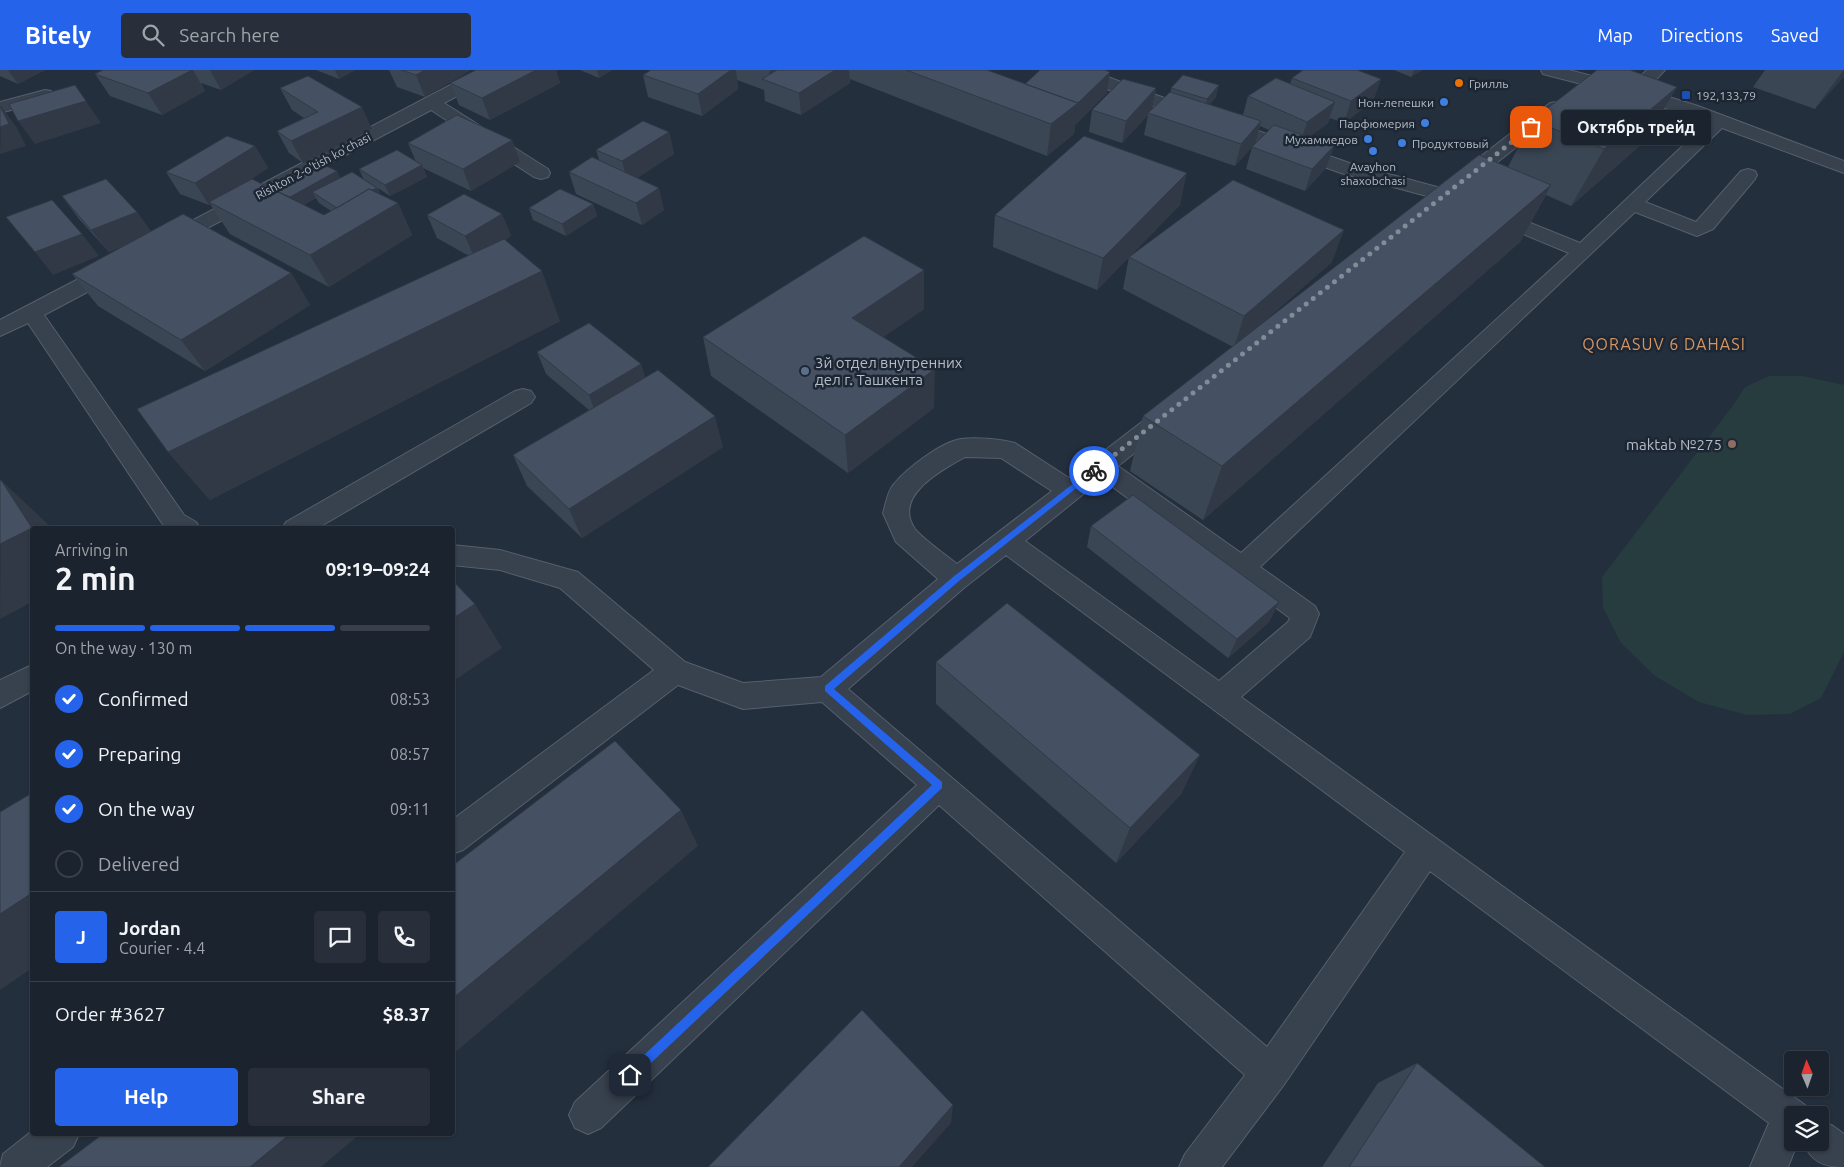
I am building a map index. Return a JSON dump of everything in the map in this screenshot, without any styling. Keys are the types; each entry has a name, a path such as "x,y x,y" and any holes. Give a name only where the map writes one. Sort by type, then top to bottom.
{"street":[{"name":"Rishton 2-o'tish ko'chasi","path":"154,249 492,70"},
{"path":"1075,70 1133,94 1348,169 1445,195 1583,250"},
{"path":"1549,70 1634,92 1844,167"},
{"path":"1634,92 1657,70"},
{"path":"1421,213 1588,81"},
{"path":"0,108 56,91"},
{"path":"432,103 541,173"},
{"path":"1242,568 1719,121"},
{"path":"1632,204 1697,230 1706,225 1748,175"},
{"path":"0,328 136,258"},
{"path":"32,313 175,522 182,526"},
{"path":"300,526 523,397"},
{"path":"455,555 500,560 569,580 676,671 744,696 828,688 956,579 1187,398"},
{"path":"956,579 905,535 896,513 902,491 926,467 961,448 1006,449 1070,490"},
{"path":"1102,466 1305,614 1300,629 1220,698"},
{"path":"1006,541 1784,1113"},
{"path":"455,837 676,671"},
{"path":"0,695 30,677"},
{"path":"828,688 1270,1073"},
{"path":"588,1115 939,785"},
{"path":"1198,1167 1270,1073 1424,850"},
{"path":"1769,1167 1784,1134"},
{"path":"16,1167 57,1136"},
{"path":"1829,1146 1844,1157"}],"green space":[{"path":"1769,376 1803,376 1844,385 1844,652 1821,698 1790,714 1747,715 1699,702 1655,676 1621,643 1603,608 1602,577 1745,387"}],"building":[{"path":"103,70 192,70 148,93 95,74"},
{"path":"401,70 425,70 416,75"},
{"path":"476,70 536,70 482,98 450,83"},
{"path":"651,70 731,70 698,94 643,75"},
{"path":"777,70 835,70 799,93 762,79"},
{"path":"906,70 987,70 1078,103 1051,124"},
{"path":"1040,70 1105,70 1110,72 1078,103 1025,84"},
{"path":"1303,70 1357,70 1381,79 1351,101 1292,78"},
{"path":"1597,70 1630,70 1677,87 1604,149 1532,120"},
{"path":"1183,75 1219,85 1207,99 1171,88"},
{"path":"308,76 362,107 291,141 277,131 318,112 280,88"},
{"path":"1276,78 1335,102 1307,122 1248,96"},
{"path":"1123,79 1156,88 1126,121 1092,110"},
{"path":"75,85 86,101 18,121 9,104"},
{"path":"1170,92 1261,121 1241,144 1148,113"},
{"path":"0,106 9,124 0,127"},
{"path":"457,115 512,140 463,169 408,143"},
{"path":"643,121 669,132 622,161 596,150"},
{"path":"1274,125 1334,146 1312,169 1252,147"},
{"path":"227,136 255,146 195,183 166,172"},
{"path":"1084,136 1187,173 1103,258 995,215"},
{"path":"397,150 422,165 385,185 359,169"},
{"path":"1479,155 1551,185 1222,466 1143,416"},
{"path":"592,157 659,188 636,203 569,172"},
{"path":"322,164 337,171 290,197 274,190"},
{"path":"352,172 377,188 369,189 337,208 312,192"},
{"path":"106,179 137,212 91,230 62,196"},
{"path":"252,179 324,215 369,189 398,203 310,255 209,202"},
{"path":"1233,180 1344,230 1244,316 1129,257"},
{"path":"560,189 593,204 562,224 529,208"},
{"path":"464,194 502,214 465,236 427,215"},
{"path":"52,200 82,234 35,252 6,217"},
{"path":"183,214 291,273 181,340 72,274"},
{"path":"864,236 924,270 852,318 935,369 845,435 703,337"},
{"path":"504,239 542,271 168,452 137,409"},
{"path":"589,323 641,364 589,395 537,352"},
{"path":"658,370 715,416 569,509 513,455"},
{"path":"0,481 31,526 30,529 0,544"},
{"path":"1133,495 1279,602 1237,639 1091,526"},
{"path":"455,583 475,604 455,617"},
{"path":"1007,603 1200,755 1130,828 936,662"},
{"path":"615,741 681,810 455,997 455,864"},
{"path":"30,794 30,894 0,914 0,812"},
{"path":"862,1010 953,1105 899,1167 708,1167"},
{"path":"1417,1063 1545,1167 1349,1167"},
{"path":"100,1136 288,1136 250,1167 59,1167"}],"way so far":[{"path":"1094,471 1531,127"}],"place":[{"name":"Грилль","path":"1459,83"},
{"name":"192,133,79","path":"1686,95"},
{"name":"Нон-лепешки","path":"1444,102"},
{"name":"Парфюмерия","path":"1425,123"},
{"name":"Октябрь трейд","path":"1531,127"},
{"name":"Мухаммедов","path":"1368,139"},
{"name":"Продуктовый","path":"1402,143"},
{"name":"Avayhon shaxobchasi","path":"1373,151"},
{"name":"3й отдел внутренних дел г. Ташкента","path":"805,371"},
{"name":"maktab №275","path":"1732,444"}],"district":[{"name":"QORASUV 6 DAHASI","path":"1664,344"}],"route":[{"path":"630,1075 939,785 828,688 956,579 1094,471"}]}
